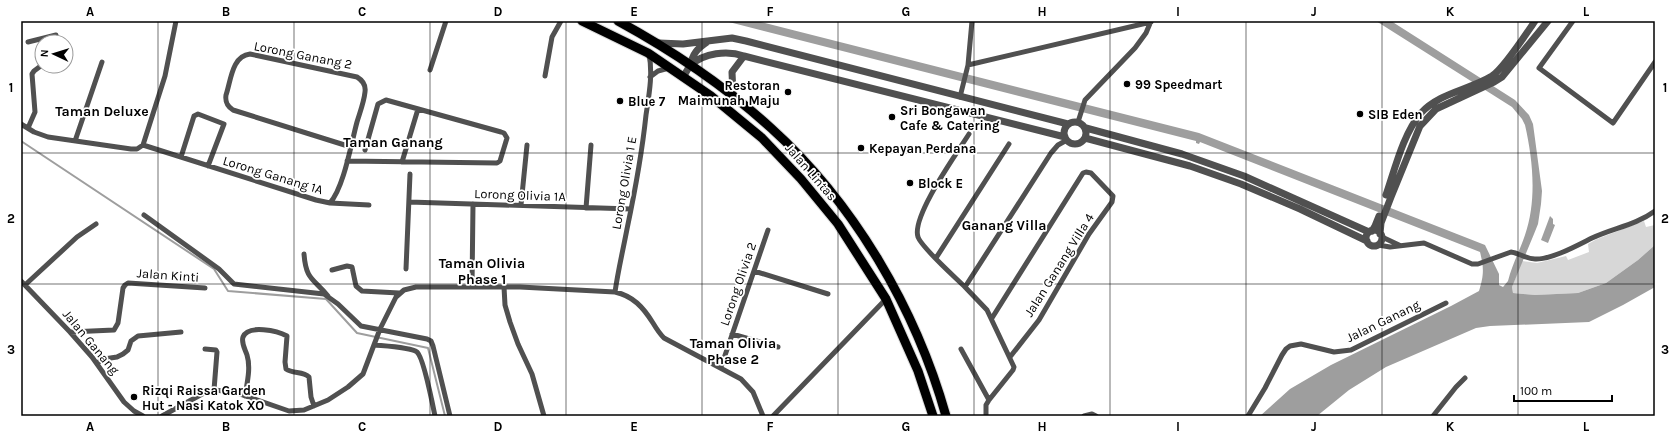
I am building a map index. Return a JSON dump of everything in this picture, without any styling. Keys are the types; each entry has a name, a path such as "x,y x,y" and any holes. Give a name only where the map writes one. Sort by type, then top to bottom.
{"highway":[{"name":"Jalan Lintas","path":"582,21 648,53 671,67 726,106 782,158 812,191 838,224 886,299 918,371 933,416"},
{"path":"588,21 601,29"},
{"name":"Jalan Lintas","path":"618,21 658,43 732,96 771,128 791,147 823,183 850,217 898,294 911,320 930,367 946,416"},
{"path":"900,328 907,327 911,320"}],"street":[{"path":"21,124 48,137 137,149 143,145 166,76 176,21"},
{"path":"430,70 446,21"},
{"path":"545,76 552,37 561,21"},
{"path":"960,96 967,73 972,21"},
{"path":"1492,80 1535,21"},
{"path":"1367,241 1366,237 1379,222 1388,196 1420,126 1436,109 1471,89 1502,77 1548,21"},
{"path":"1573,21 1539,68 1613,123 1655,62"},
{"path":"968,65 1151,22"},
{"path":"690,65 702,58 720,52 744,56 1066,138 1073,144 1077,144 1085,138 1086,128 1080,118 1085,100 1135,48 1146,33 1151,22"},
{"path":"658,43 683,44 732,38 1068,124"},
{"path":"28,42 34,40"},
{"path":"684,76 693,56 700,47 707,42"},
{"name":"Lorong Olivia 1 E","path":"615,292 618,268 641,157 651,65 648,53"},
{"name":"Lorong Ganang 2","path":"351,146 233,110 227,104 226,94 237,61 242,56 250,54 357,76 363,83 365,92"},
{"path":"732,96 732,72 744,56"},
{"path":"75,141 102,62"},
{"path":"650,77 658,71 671,67"},
{"path":"28,128 34,112 32,74 34,72"},
{"name":"Lorong Ganang 1A","path":"143,145 330,204 336,195 347,162 365,92"},
{"path":"347,162 497,162 500,161 506,142 506,135 501,132 386,100 378,104 365,150"},
{"path":"402,162 418,109"},
{"path":"181,157 194,116 198,114 224,124 208,166"},
{"path":"1066,138 1064,130 1068,124 1080,118"},
{"path":"1086,128 1182,154 1244,176 1371,231 1376,231 1400,245"},
{"path":"969,134 926,203 919,221 917,234 921,243 983,304 992,318 1014,367 988,400 986,405 986,416"},
{"path":"965,287 1051,153 1066,138"},
{"path":"1085,138 1178,163 1240,184 1304,211 1367,241 1370,245 1390,247 1424,243 1470,264 1478,264 1506,253 1515,252 1528,258 1540,259 1570,249 1592,238 1643,219 1655,211"},
{"path":"936,258 1010,144"},
{"path":"521,205 527,145"},
{"path":"586,208 591,145"},
{"name":"Jalan Ganang Villa 4","path":"992,318 1083,173 1091,172 1113,196 1112,202 1089,234 1039,320 1010,357"},
{"path":"406,269 410,174"},
{"name":"Lorong Olivia 1A","path":"409,202 631,209"},
{"path":"330,204 369,205"},
{"path":"472,287 473,204"},
{"path":"144,215 219,269 234,284 329,296"},
{"path":"1378,245 1381,241 1379,222"},
{"path":"25,286 77,237 96,224"},
{"name":"Lorong Olivia 2","path":"721,367 768,230"},
{"path":"304,254 307,273 315,283 359,325 431,341 450,416"},
{"path":"332,270 347,266 352,268 356,286 362,290 399,293"},
{"path":"754,271 828,294"},
{"name":"Jalan Ganang","path":"21,281 70,332 97,363 124,402 134,411 143,416"},
{"name":"Jalan Kinti","path":"70,332 114,330 118,323 123,288 124,285 128,283 205,288"},
{"path":"162,416 204,393 214,390 234,392 289,411 304,410 339,394 359,378 365,370 379,330 399,293 416,287 556,288 615,292 628,296 639,303 664,338 721,367 748,385 757,400 762,415"},
{"path":"504,287 505,305 510,322 518,344 532,374 544,416"},
{"path":"773,416 886,299"},
{"name":"Jalan Ganang","path":"1248,416 1265,388 1282,355 1290,346 1301,344 1334,352 1351,350 1446,303"},
{"path":"245,396 248,364 243,341 244,336 246,332 268,330 287,336 285,362 286,369 309,377 311,397 314,406"},
{"path":"97,363 104,359 117,357 123,354 128,350 131,341 138,336 181,332"},
{"path":"732,334 778,347"},
{"path":"375,344 407,349 419,354 435,416"},
{"path":"205,348 216,350 217,352 214,390"},
{"path":"961,349 988,400"},
{"path":"1433,416 1465,378"},
{"path":"1084,416 1092,414 1096,416"}],"shaded area":[{"path":"725,21 757,21 1199,133 1485,245 1499,274 1499,285 1503,287 1508,281 1523,241 1529,222 1531,208 1532,166 1525,125 1512,107 1376,21 1391,21 1515,100 1529,115 1533,124 1542,191 1541,204 1538,224 1512,287 1513,293 1535,295 1578,293 1606,283 1638,260 1655,245 1655,287 1589,322 1490,326 1476,328 1386,367 1349,390 1317,416 1260,416 1290,389 1331,365 1479,291 1483,272 1480,252 1200,142 1199,144 1196,143 1196,141"},
{"path":"1550,216 1553,219 1553,224 1555,225 1548,243 1541,240"},
{"path":"1644,221 1646,227 1655,225 1655,245 1638,260 1606,283 1578,293 1535,295 1513,293 1512,287 1522,261 1537,263 1566,256 1568,260 1589,252 1588,244 1597,239"}],"waterway":[{"path":"21,141 214,269 228,291 326,299 357,333 428,348 445,416"}],"place":[{"name":"99 Speedmart","path":"1127,84"},
{"name":"Restoran Maimunah Maju","path":"788,92"},
{"name":"Blue 7","path":"620,101"},
{"name":"SIB Eden","path":"1360,114"},
{"name":"Sri Bongawan Cafe & Catering","path":"892,117"},
{"name":"Kepayan Perdana","path":"861,148"},
{"name":"Block E","path":"910,183"},
{"name":"Rizqi Raissa Garden Hut - Nasi Katok XO","path":"134,397"}],"district":[{"name":"Taman Deluxe","path":"102,111"},
{"name":"Taman Ganang","path":"393,142"},
{"name":"Ganang Villa","path":"1004,225"},
{"name":"Taman Olivia Phase 1","path":"482,272"},
{"name":"Taman Olivia Phase 2","path":"733,352"}]}
